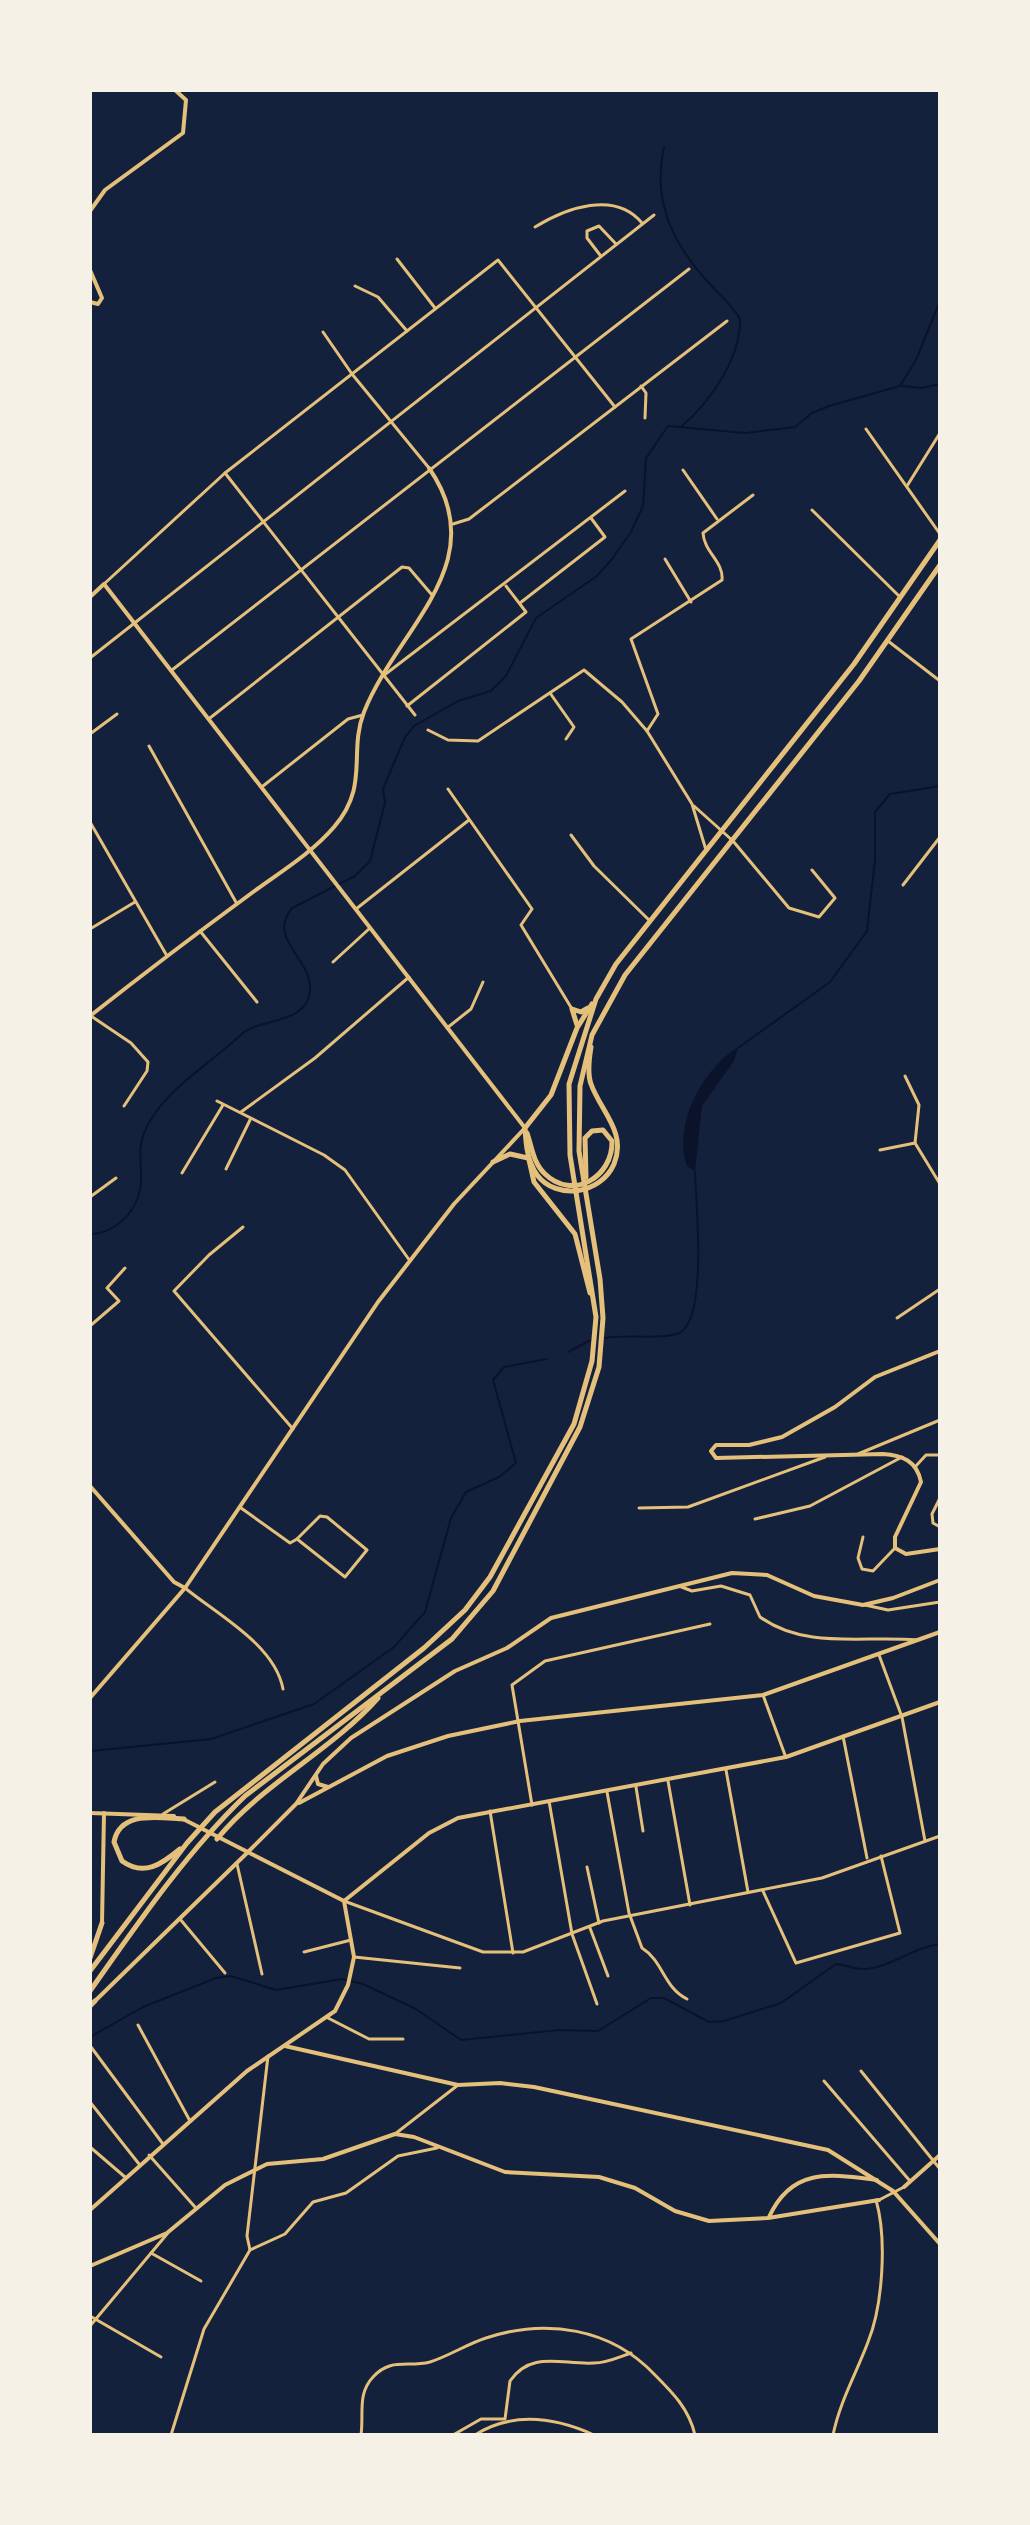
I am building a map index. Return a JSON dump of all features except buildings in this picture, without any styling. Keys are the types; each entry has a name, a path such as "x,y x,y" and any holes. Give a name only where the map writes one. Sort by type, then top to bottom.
{"highway":[{"path":"90,1971 187,1843 215,1812 445,1632 490,1577 574,1424 594,1346 596,1317 570,1155 567,1116 576,1055 596,999 616,964 854,664 940,537"},
{"path":"90,1991 195,1848 245,1796 452,1639 493,1591 580,1427 594,1387 602,1347 603,1318 579,1151 579,1101 584,1062 592,1035 625,975 888,641 940,565"},
{"path":"596,999 577,1028 561,1077 525,1128 534,1182 575,1234 596,1317"},
{"path":"572,1009 581,1012 589,1007"},
{"path":"572,1009 577,1028"},
{"path":"493,1162 510,1154 529,1159 538,1176 549,1185 569,1188 598,1181 613,1167 619,1143 590,1079 592,1035"},
{"path":"525,1128 542,1172 569,1188"},
{"path":"586,1194 585,1138 592,1131 603,1130 612,1141 611,1155 598,1181"},
{"path":"217,1839 232,1820 356,1723 385,1689"},
{"path":"184,1819 132,1819 117,1831 114,1846 122,1861 144,1869 158,1866 187,1843"},
{"path":"90,1958 102,1923"}],"street":[{"path":"90,211 105,190 183,133 186,100 175,90"},
{"path":"535,227 562,211 616,205 631,209 642,223"},
{"path":"90,658 654,215"},
{"path":"601,257 587,238 587,231 599,226 616,244"},
{"path":"397,259 435,308"},
{"path":"90,597 225,473 498,260 615,407"},
{"path":"172,670 689,269"},
{"path":"90,270 102,298 98,304 90,302"},
{"path":"355,286 378,297 407,331"},
{"path":"453,524 469,519 727,321"},
{"path":"124,1106 147,1071 148,1062 131,1043 90,1016 311,849 340,820 352,798 358,777 363,715 448,564 453,524 446,496 429,468 352,374 323,332"},
{"path":"641,386 646,393 645,418"},
{"path":"866,429 940,537"},
{"path":"907,486 940,433"},
{"path":"683,470 717,519"},
{"path":"225,473 415,715"},
{"path":"383,676 506,585 625,491"},
{"path":"647,731 658,714 631,639 722,580 723,571 703,541 705,529 753,495"},
{"path":"812,510 900,597"},
{"path":"520,604 605,537 591,518"},
{"path":"665,559 691,602"},
{"path":"210,718 402,567 409,568 432,595"},
{"path":"90,1698 185,1588 350,1340 410,1261 525,1128 104,584"},
{"path":"407,706 526,612 506,585"},
{"path":"888,641 940,681"},
{"path":"428,730 448,740 478,741 584,670 622,702 647,731 692,804 707,851"},
{"path":"550,693 574,727 566,739"},
{"path":"90,734 117,714"},
{"path":"263,786 348,719 363,715"},
{"path":"149,746 237,904"},
{"path":"448,789 532,909 521,925 572,1009"},
{"path":"692,804 733,841 789,908 819,917 835,898 812,870"},
{"path":"356,909 470,819"},
{"path":"90,822 167,956"},
{"path":"571,835 594,866 650,921"},
{"path":"903,885 940,837"},
{"path":"90,929 135,902"},
{"path":"333,962 370,928"},
{"path":"200,931 257,1002"},
{"path":"240,1114 315,1058 409,977"},
{"path":"447,1028 471,1009 483,982"},
{"path":"905,1076 919,1105 915,1143 940,1184"},
{"path":"217,1101 324,1155 345,1170 366,1195 410,1261"},
{"path":"182,1173 223,1105"},
{"path":"226,1169 250,1120"},
{"path":"880,1150 915,1143"},
{"path":"90,1197 116,1178"},
{"path":"243,1227 209,1255 174,1291 293,1429"},
{"path":"90,1326 119,1301 107,1288 125,1268"},
{"path":"897,1318 940,1289"},
{"path":"863,1537 858,1558 862,1569 873,1571 895,1548 895,1537 920,1486 915,1467 902,1457 716,1458 711,1451 716,1445 749,1445 782,1437 835,1407 875,1377 940,1351"},
{"path":"855,1455 940,1420"},
{"path":"915,1467 926,1455 940,1455"},
{"path":"639,1508 688,1507 825,1457"},
{"path":"755,1519 810,1506 902,1457"},
{"path":"90,1486 174,1582 260,1648 275,1665 283,1689"},
{"path":"940,1498 932,1514 933,1523 940,1527"},
{"path":"241,1508 290,1543 312,1521 323,1516 367,1550 345,1577 297,1539"},
{"path":"895,1548 906,1554 940,1549"},
{"path":"92,2004 296,1804 338,1747 455,1671 507,1648 551,1618 721,1575 760,1573 786,1581 814,1596 888,1610 940,1602"},
{"path":"865,1605 940,1580"},
{"path":"679,1586 692,1591 721,1586 750,1595 760,1617 797,1634 826,1640 879,1636 918,1640"},
{"path":"532,1805 512,1685 545,1661 710,1624"},
{"path":"296,1804 399,1751 459,1733 520,1721 763,1695 940,1632"},
{"path":"879,1655 902,1717 925,1841"},
{"path":"763,1695 786,1757"},
{"path":"344,1901 440,1826 490,1811 636,1787 786,1757 940,1702"},
{"path":"843,1736 868,1859"},
{"path":"726,1770 748,1894"},
{"path":"316,1774 322,1787 331,1785"},
{"path":"668,1781 690,1905"},
{"path":"163,1814 215,1782"},
{"path":"636,1787 643,1831"},
{"path":"607,1792 629,1913 642,1948 654,1955 672,1987 687,1999"},
{"path":"549,1801 572,1934 597,2004"},
{"path":"490,1811 513,1953"},
{"path":"90,1813 163,1814 184,1819 217,1839 344,1901 473,1949 513,1953 544,1947 629,1913 690,1905 822,1878 868,1859 940,1836"},
{"path":"102,1923 104,1813"},
{"path":"763,1891 796,1963 900,1933 881,1856"},
{"path":"236,1862 262,1974"},
{"path":"587,1867 599,1923"},
{"path":"90,2210 149,2155 268,2056 328,2018 353,1971 354,1957 344,1901"},
{"path":"180,1919 225,1973"},
{"path":"590,1928 608,1976"},
{"path":"304,1952 351,1940"},
{"path":"354,1957 460,1968"},
{"path":"328,2018 369,2039 403,2039"},
{"path":"138,2025 190,2121"},
{"path":"285,2046 458,2085 500,2083 534,2087 828,2150 880,2180 915,2213 940,2244"},
{"path":"91,2047 163,2144"},
{"path":"250,2250 247,2236 268,2056"},
{"path":"861,2071 940,2169"},
{"path":"824,2081 910,2181"},
{"path":"90,2326 167,2233 225,2185 267,2164 323,2159 395,2134 458,2085"},
{"path":"90,2102 139,2164"},
{"path":"395,2134 414,2137 505,2172 599,2177 635,2188 683,2214 709,2221 768,2218 878,2200 904,2187 940,2155"},
{"path":"90,2147 125,2177"},
{"path":"171,2435 204,2329 250,2250 285,2234 313,2202 346,2193 398,2156 437,2148"},
{"path":"149,2155 195,2207"},
{"path":"768,2218 785,2189 796,2183 833,2175 880,2180"},
{"path":"833,2435 843,2395 872,2330 884,2231 878,2200"},
{"path":"90,2266 167,2233"},
{"path":"151,2253 201,2281"},
{"path":"90,2316 161,2357"},
{"path":"361,2435 365,2388 375,2374 394,2363 429,2362 489,2337 533,2328 592,2334 631,2353 680,2402 695,2435"},
{"path":"505,2419 508,2387 526,2365 543,2360 603,2362 631,2353"},
{"path":"453,2435 481,2419 544,2419 594,2435"},
{"path":"475,2435 505,2419"}],"water":[{"path":"738,1047 734,1061 702,1106 695,1171 687,1166 684,1150 687,1116 713,1069"}],"waterway":[{"path":"664,147 661,166 663,203 675,236 695,267 740,319 735,349 722,378 703,405 681,427"},
{"path":"90,1234 100,1233 117,1224 136,1202 141,1182 142,1139 162,1104 244,1032 292,1015 307,1002 309,980 287,940 285,919 292,908 355,876 370,861 385,803 383,789 405,737 414,726 458,701 491,691 506,676 536,618 597,576 612,559 631,532 643,506 646,458 668,426 745,433 795,427 812,413 829,406 900,386 916,360 940,301"},
{"path":"902,386 922,388 940,384"},
{"path":"738,1048 830,982 867,931 875,860 875,812 890,794 940,786"},
{"path":"605,1338 672,1335 688,1324 697,1284 695,1172"},
{"path":"568,1352 591,1340"},
{"path":"90,1751 211,1739 314,1704 394,1647 425,1612 451,1518 466,1492 499,1477 516,1463 493,1380 504,1367 547,1359"},
{"path":"90,2037 143,2007 216,1978 231,1976 276,1990 342,1979 363,1984 416,2009 461,2040 559,2030 598,2031 651,1998 664,1998 709,2022 724,2021 781,2003 836,1964 863,1969 877,1967 940,1944"}]}
